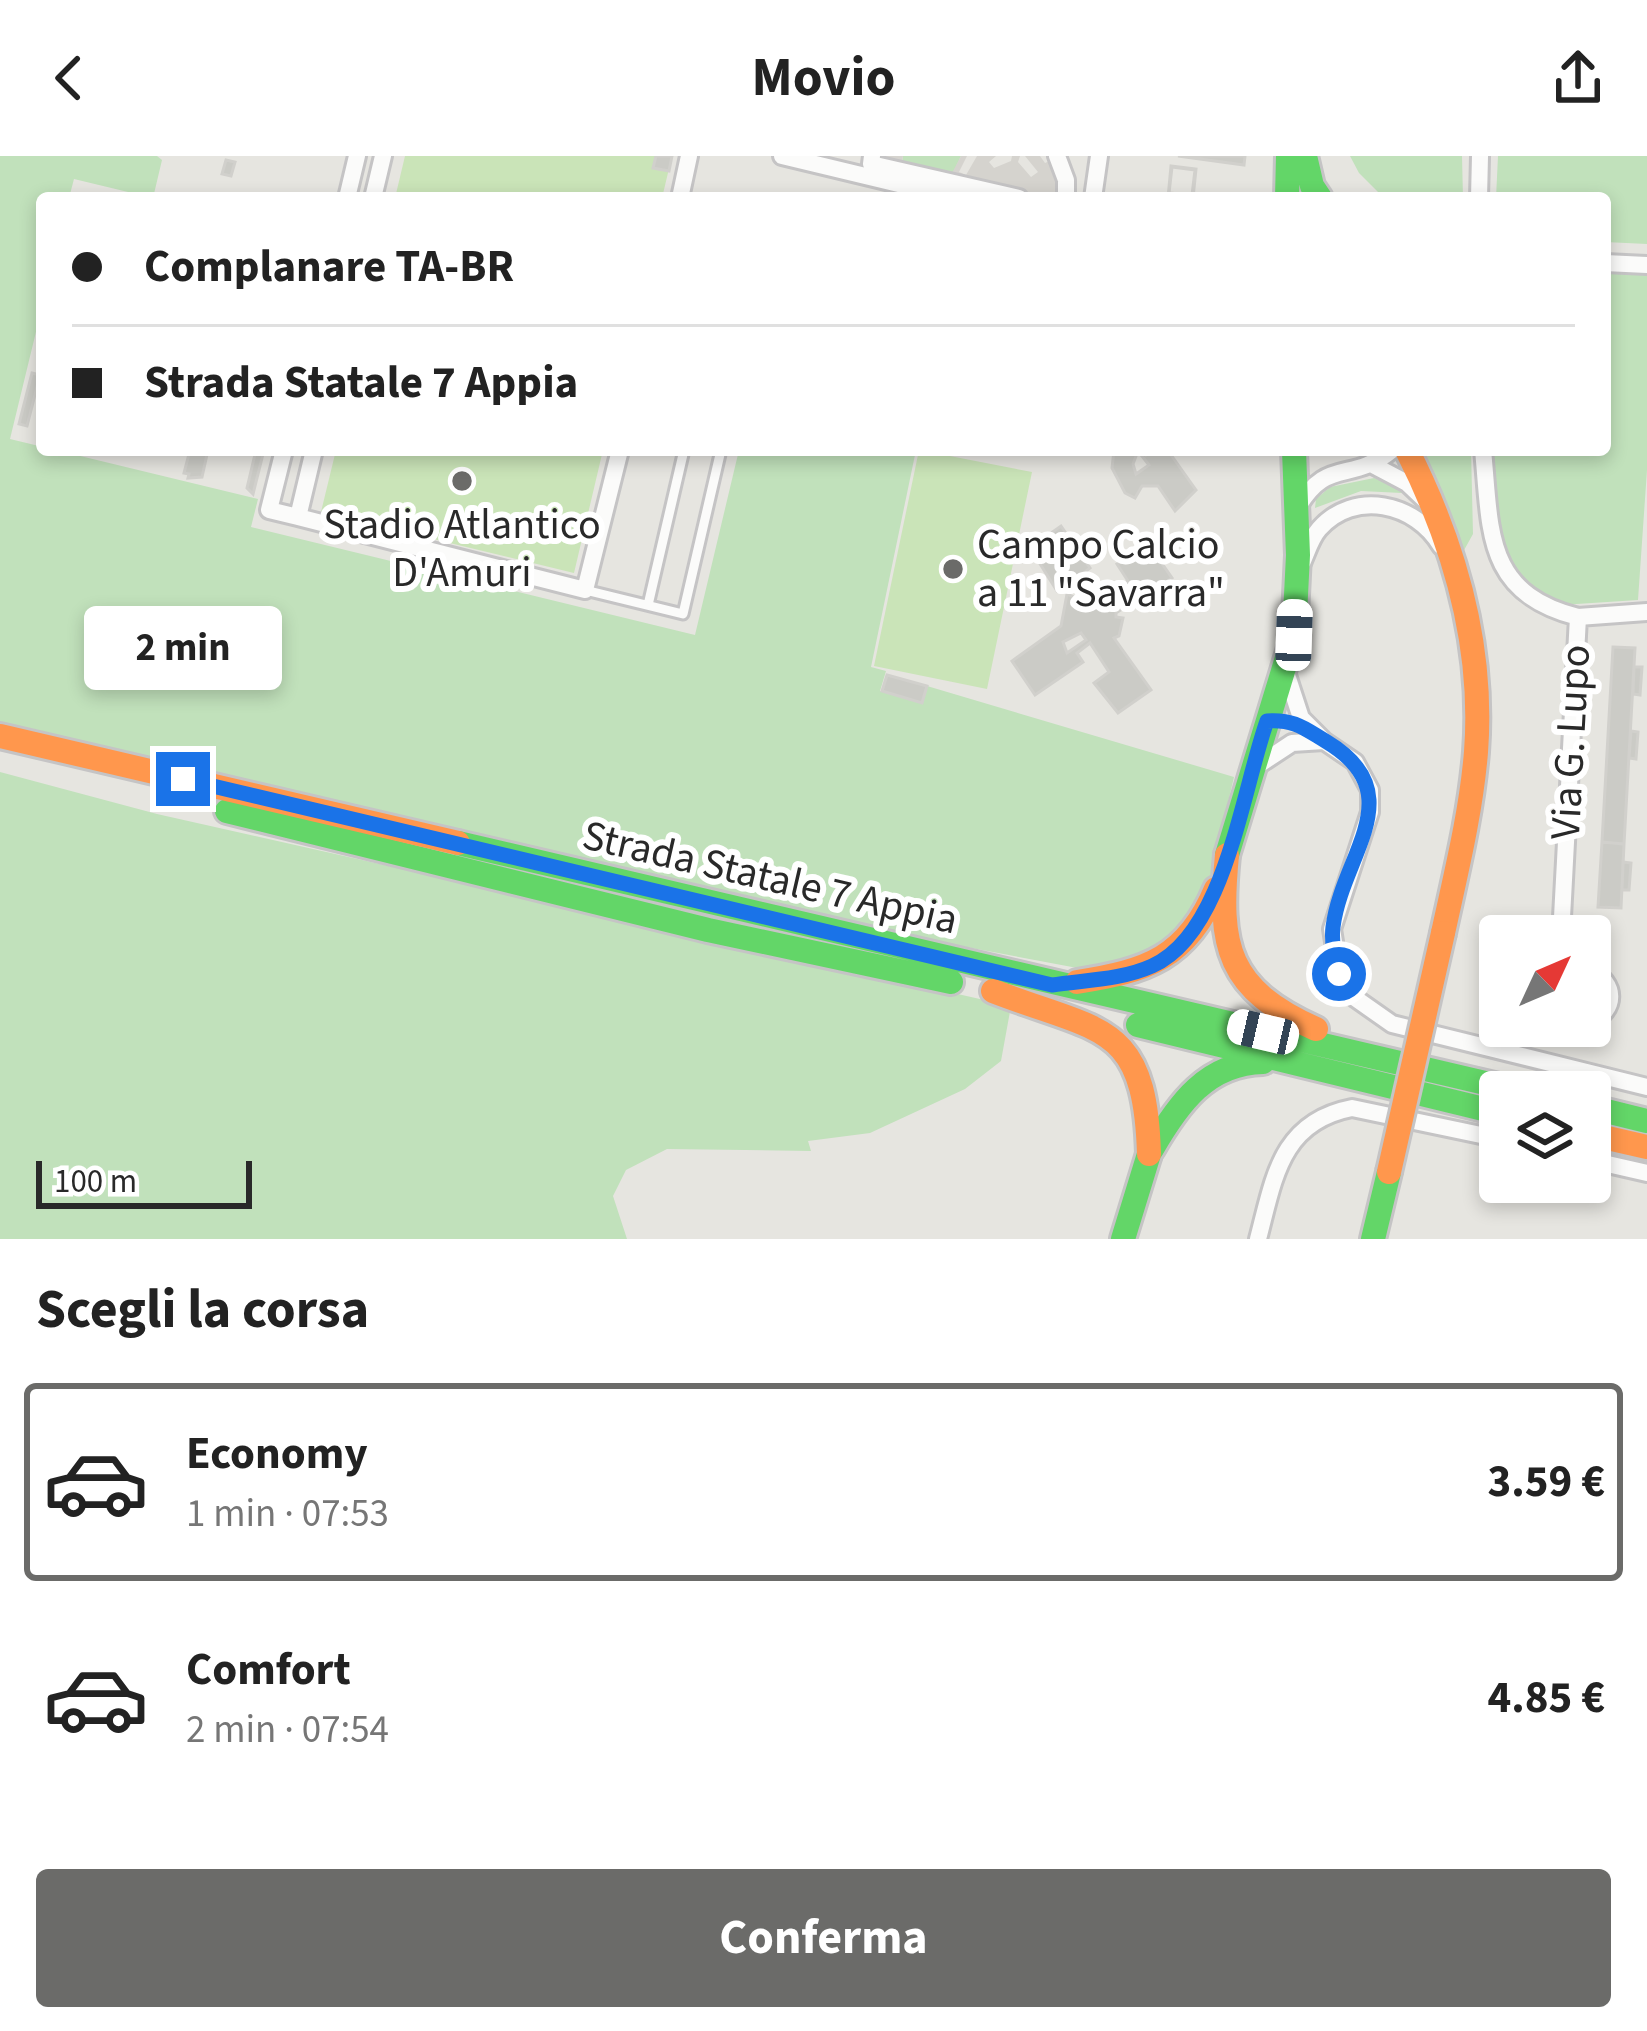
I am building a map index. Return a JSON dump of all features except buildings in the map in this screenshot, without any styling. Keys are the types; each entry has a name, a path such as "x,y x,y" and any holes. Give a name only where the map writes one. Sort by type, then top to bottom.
{"main road":[{"path":"1287,192 1288,156"},
{"path":"1305,156 1316,192"},
{"path":"1052,985 1128,975 1157,964 1198,926 1211,904 1294,635 1298,456"},
{"path":"1373,1239 1472,793 1478,722 1474,665 1455,569 1410,456"},
{"name":"Strada Statale 7 Appia","path":"0,736 1479,1081"},
{"name":"Strada Statale 7 Appia","path":"0,755 708,930 993,991 1479,1108"},
{"path":"1227,855 1222,937 1230,964 1246,986 1287,1018 1389,1060"},
{"path":"993,991 1079,1019 1121,1045 1146,1089 1149,1154"},
{"path":"1123,1239 1149,1154 1172,1114 1196,1087 1223,1068 1253,1061 1340,1073"},
{"path":"1611,1112 1647,1121"},
{"path":"1611,1139 1647,1147"}],"street":[{"path":"348,192 357,156"},
{"path":"374,192 383,156"},
{"path":"681,192 689,156"},
{"path":"782,156 855,165 938,192"},
{"path":"872,156 871,164 993,192"},
{"path":"1058,156 1069,192"},
{"path":"1069,156 1070,192"},
{"path":"1094,192 1099,156"},
{"path":"1479,192 1480,156"},
{"path":"1611,263 1647,265"},
{"path":"282,456 269,510 585,590 618,456"},
{"path":"298,517 313,456"},
{"path":"1307,456 1330,472"},
{"path":"1296,511 1306,492 1330,472 1373,465 1384,456"},
{"path":"1484,456 1493,549 1505,574 1524,595 1578,617"},
{"path":"1373,465 1406,483 1432,506"},
{"path":"1297,575 1316,531 1340,511 1364,505 1393,507 1418,518 1433,532 1455,569"},
{"name":"Via G. Lupo","path":"1562,915 1578,617 1647,612"},
{"path":"1285,668 1304,734"},
{"path":"1267,721 1282,736 1304,734 1324,741 1355,762 1370,790 1370,812 1332,929 1339,974 1355,998 1392,1024 1647,1087"},
{"path":"1251,770 1304,734"},
{"path":"1258,1239 1276,1172 1290,1141 1333,1112 1352,1108 1479,1135"},
{"path":"1611,1165 1647,1173"}],"lane":[{"path":"647,605 683,456"},
{"path":"585,590 683,614 720,456"}],"green space":[{"path":"0,156 157,156 162,160 154,192 128,192 74,179 71,192 36,192 36,332 10,439 36,445 36,456 80,456 258,499 251,527 695,635 738,456 915,456 871,667 886,671 880,691 921,703 927,686 1234,777 1203,908 1160,956 1104,973 775,911 0,728"},
{"path":"405,156 672,156 663,192 396,192"},
{"path":"903,156 961,156 953,173 902,162"},
{"path":"1350,156 1462,156 1463,192 1378,192"},
{"path":"1498,156 1647,156 1647,244 1611,242 1611,192 1496,192"},
{"path":"1611,263 1647,265 1647,470 1638,600 1546,606 1505,574 1484,456 1611,456"},
{"name":"Stadio Atlantico D'Amuri","path":"335,456 602,456 574,573 321,512"},
{"name":"Campo Calcio a 11 \"Savarra\"","path":"918,456 950,456 1032,472 987,689 874,666"},
{"path":"1417,456 1471,456 1473,534 1463,552"},
{"path":"1374,478 1400,487 1402,493 1361,491 1315,508 1316,499 1330,487"},
{"path":"0,772 157,814 1011,1006 1001,1061 965,1089 870,1133 808,1141 811,1151 667,1149 626,1170 613,1196 627,1239 0,1239"}],"shaded area":[{"path":"872,156 903,156 902,162 952,173 961,156 967,156 959,172 966,175 977,156 996,156 989,162 994,168 1020,156 1018,162 1031,177 1038,172 1025,156 1040,156 1045,163 1057,156 1066,192 993,192 871,164"}],"traffic: fast":[{"path":"1287,192 1288,156"},
{"path":"1305,156 1316,192"},
{"path":"1227,855 1294,635 1298,555 1294,456"},
{"path":"227,811 708,930 951,982"},
{"path":"458,843 1479,1081"},
{"path":"1138,1025 1479,1108"},
{"path":"1152,1149 1184,1102 1210,1078 1243,1064 1263,1062"},
{"path":"1611,1112 1647,1121"},
{"path":"1123,1239 1149,1154"},
{"path":"1373,1239 1389,1172"}],"traffic: slow":[{"path":"1410,456 1452,559 1475,674 1474,775 1443,933"},
{"path":"0,736 458,843"},
{"path":"1227,855 1225,915 1235,962 1263,998 1316,1029"},
{"path":"1077,982 1124,973 1162,957 1192,931 1216,889"},
{"path":"1389,1172 1443,933"},
{"path":"993,991 1110,1038 1138,1078 1149,1154"},
{"path":"1611,1139 1647,1147"}],"place":[{"name":"Stadio Atlantico D'Amuri","path":"462,481"},
{"name":"Campo Calcio a 11 \"Savarra\"","path":"953,569"}],"route":[{"path":"183,779 1052,985 1128,975 1157,964 1185,943 1211,904 1267,721 1293,722 1308,726 1355,762 1370,790 1370,812 1332,929 1339,974"}]}
